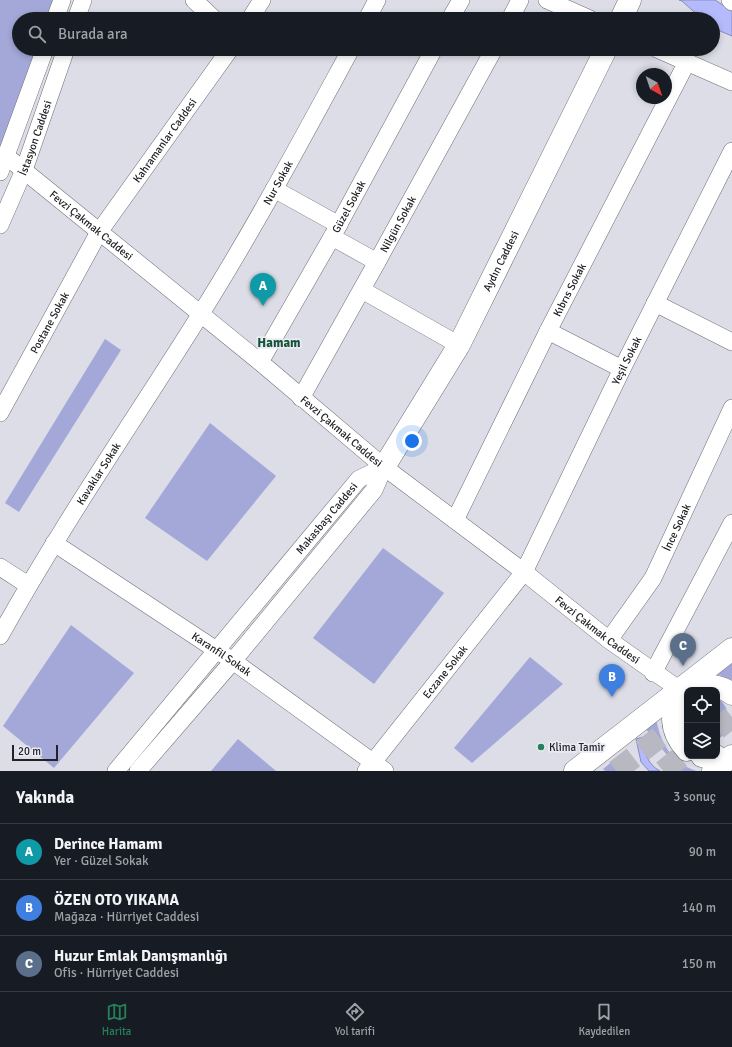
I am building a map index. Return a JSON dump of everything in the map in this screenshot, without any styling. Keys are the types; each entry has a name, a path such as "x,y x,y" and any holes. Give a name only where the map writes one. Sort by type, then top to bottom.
{"street":[{"path":"58,12 62,0"},
{"path":"79,12 83,0"},
{"path":"194,0 207,12"},
{"path":"254,12 262,0"},
{"path":"371,12 377,0"},
{"path":"454,12 461,0"},
{"path":"514,12 520,0"},
{"path":"547,0 574,12"},
{"path":"624,12 630,0"},
{"name":"İstasyon Caddesi","path":"0,172 42,56"},
{"name":"İstasyon Caddesi","path":"0,225 24,170 64,56"},
{"name":"Kahramanlar Caddesi","path":"99,232 225,56"},
{"name":"Nur Sokak","path":"200,314 274,189 347,56"},
{"name":"Güzel Sokak","path":"260,362 335,231 430,56"},
{"name":"Nilgün Sokak","path":"301,398 490,56"},
{"name":"Aydın Caddesi","path":"384,467 459,344 603,56"},
{"path":"673,56 732,82"},
{"name":"Kıbrıs Sokak","path":"455,520 548,331 687,62"},
{"name":"Yeşil Sokak","path":"524,572 622,369 732,151"},
{"name":"Fevzi Çakmak Caddesi","path":"6,156 260,362 384,467 524,572 609,640 654,673 684,688"},
{"path":"274,189 377,262"},
{"name":"Postane Sokak","path":"0,413 99,232"},
{"path":"362,290 459,344"},
{"path":"655,303 732,342"},
{"name":"Kavaklar Sokak","path":"0,636 28,585 54,543 200,314"},
{"path":"548,331 622,369"},
{"name":"İnce Sokak","path":"609,640 652,578 732,408"},
{"name":"Makasbaşı Caddesi","path":"116,771 359,479 384,467"},
{"name":"Makasbaşı Caddesi","path":"138,771 233,660 374,490 384,467"},
{"path":"654,673 732,523"},
{"name":"Karanfil Sokak","path":"54,543 233,660 374,768"},
{"path":"0,568 28,585"},
{"name":"Eczane Sokak","path":"374,768 524,572"},
{"path":"690,687 732,649"},
{"path":"698,687 713,685 719,687"},
{"path":"720,687 732,694"},
{"path":"575,771 660,706 684,692"},
{"path":"684,694 675,708 673,720 674,731 679,742 684,747"}],"shaded area":[{"path":"0,0 59,0 55,12 12,12 12,56 38,56 5,149 0,145"},
{"path":"679,0 715,0 732,11 732,36 720,31 720,12 694,12"},
{"path":"105,339 121,350 19,512 5,503"},
{"path":"210,423 276,476 207,561 145,518"},
{"path":"383,548 444,593 374,684 313,638"},
{"path":"71,625 134,673 54,768 3,726"},
{"path":"530,657 563,684 472,763 454,748"},
{"path":"732,658 732,680 714,673"},
{"path":"720,700 728,713 728,725 720,738"},
{"path":"656,719 664,744 668,751 680,763 696,771 680,771 645,728"},
{"path":"643,737 644,748 649,761 660,771 649,771 641,762 636,739"},
{"path":"238,739 276,771 211,771"},
{"path":"624,752 635,766 629,771 605,771 603,769"}],"tunnel":[{"path":"720,727 732,717"},
{"path":"616,771 684,718"},
{"path":"663,771 684,754"}],"place":[{"name":"Derince Hamamı","path":"263,306"},
{"name":"Huzur Emlak Danışmanlığı","path":"683,666"},
{"name":"ÖZEN OTO YIKAMA","path":"612,697"},
{"name":"Klima Tamir","path":"541,747"}],"district":[{"name":"Hamam","path":"279,343"}]}
